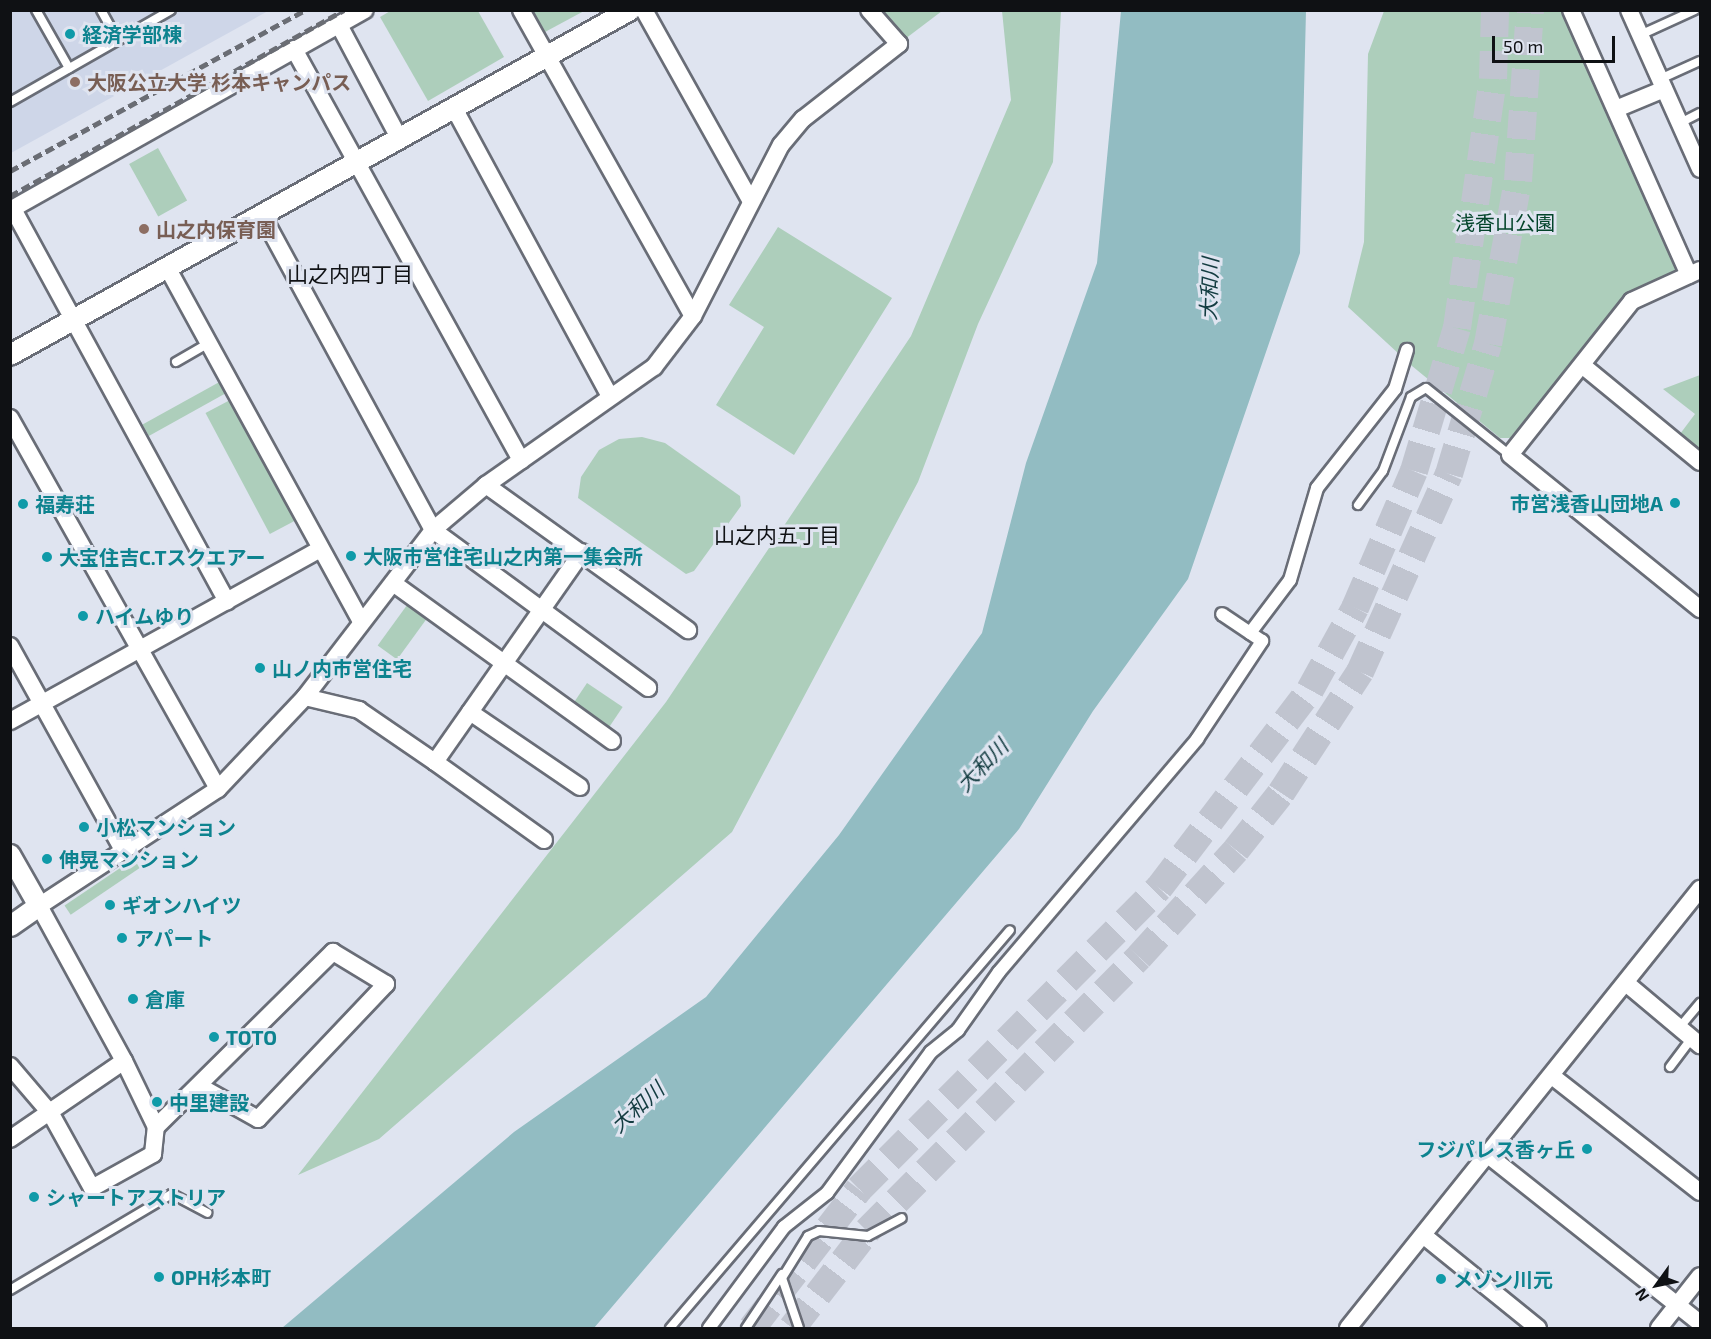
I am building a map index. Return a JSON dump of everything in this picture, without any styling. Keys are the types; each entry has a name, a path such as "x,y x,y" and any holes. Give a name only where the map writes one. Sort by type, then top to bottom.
{"street":[{"path":"227,601 76,319 12,210 365,10"},
{"path":"521,10 693,316"},
{"path":"10,355 630,10"},
{"path":"644,10 750,200"},
{"path":"10,926 218,789 305,697 433,530 486,485 654,367 693,316 750,200 804,119 899,44 869,10"},
{"path":"1570,10 1695,273 1632,302 1510,455 1701,609"},
{"path":"1629,10 1700,165"},
{"path":"339,25 399,138"},
{"path":"294,49 521,461"},
{"path":"1616,109 1662,84"},
{"path":"454,108 610,396"},
{"path":"262,215 433,530 648,688"},
{"path":"167,267 318,549 361,621"},
{"path":"1250,633 1290,580 1317,488 1395,389 1407,350"},
{"path":"1582,365 1701,462"},
{"path":"10,418 138,650 218,789"},
{"path":"486,485 582,552 687,630"},
{"path":"10,721 318,549"},
{"path":"435,762 501,664 582,552"},
{"path":"393,583 501,664 612,741"},
{"path":"709,1329 784,1227 827,1193 931,1052 958,1030 999,972 1197,739 1262,641 1222,614"},
{"path":"10,645 123,850"},
{"path":"305,697 359,710 544,840"},
{"path":"470,712 580,787"},
{"path":"10,855 124,1060 156,1127 153,1154 92,1188 51,1114 10,1066"},
{"path":"1352,1327 1423,1235 1701,889"},
{"path":"156,1127 333,952 386,984 258,1119 199,1086"},
{"path":"1626,983 1691,1037"},
{"path":"10,1139 51,1114 124,1060"},
{"path":"1552,1076 1701,1192"},
{"path":"1488,1155 1701,1323"},
{"path":"1423,1235 1538,1329"},
{"path":"1659,1329 1701,1276"}],"lane":[{"path":"36,10 69,68"},
{"path":"101,10 118,41"},
{"path":"10,102 171,10"},
{"path":"1640,35 1695,10"},
{"path":"1662,84 1701,61"},
{"path":"1680,123 1701,113"},
{"path":"176,362 209,343"},
{"path":"1358,506 1383,471 1411,397 1426,388 1510,455"},
{"path":"670,1329 1010,930"},
{"path":"1670,1066 1691,1037 1701,1003"},
{"path":"10,1290 172,1194 207,1213"},
{"path":"746,1329 782,1273 813,1233 868,1236 902,1218"},
{"path":"782,1273 799,1329"}],"shaded area":[{"name":"大阪公立大学 杉本キャンパス","path":"11,11 268,11 11,153"}],"green space":[{"path":"392,10 478,11 504,57 428,101 380,17"},
{"path":"533,11 584,11 545,32"},
{"path":"877,11 942,11 905,39"},
{"path":"1002,11 1061,11 1053,162 978,324 918,482 732,832 379,1139 298,1175 666,702 911,336 1011,100"},
{"name":"浅香山公園","path":"1384,11 1563,11 1677,264 1675,272 1627,294 1510,438 1500,438 1412,366 1348,307 1364,242 1368,54"},
{"path":"158,148 187,200 158,216 129,164"},
{"path":"778,227 892,298 794,455 716,405 764,327 729,305"},
{"path":"1700,375 1700,451 1680,434 1695,414 1663,389"},
{"path":"223,380 229,391 149,436 143,425"},
{"path":"232,399 296,520 270,534 206,413"},
{"path":"642,437 665,443 740,496 741,506 694,571 686,574 578,498 581,477 599,450 619,439"},
{"path":"410,601 429,615 397,660 378,645"},
{"path":"587,683 623,707 608,729 572,705"},
{"path":"135,858 141,867 71,915 65,906"}],"water":[{"name":"大和川","path":"1121,11 1306,11 1300,253 1188,579 1093,711 1019,829 594,1328 282,1328 514,1132 706,997 839,835 982,633 1026,463 1097,263"}],"tunnel":[{"path":"752,1328 859,1189 1159,888 1310,690 1355,608 1414,471 1457,328 1493,79 1495,10"},
{"path":"792,1328 867,1231 1139,957 1236,850 1281,793 1360,672 1449,474 1488,344 1518,181 1530,10"}],"railway":[{"path":"10,171 305,10"},
{"path":"10,196 344,10"}],"place":[{"name":"経済学部棟","path":"70,34"},
{"name":"大阪公立大学 杉本キャンパス","path":"75,82"},
{"name":"山之内保育園","path":"144,229"},
{"name":"市営浅香山団地A","path":"1675,503"},
{"name":"福寿荘","path":"23,504"},
{"name":"大阪市営住宅山之内第一集会所","path":"351,556"},
{"name":"大宝住吉C.Tスクエアー","path":"47,557"},
{"name":"ハイムゆり","path":"83,616"},
{"name":"山ノ内市営住宅","path":"260,668"},
{"name":"小松マンション","path":"84,827"},
{"name":"伸晃マンション","path":"47,859"},
{"name":"ギオンハイツ","path":"110,905"},
{"name":"アパート","path":"122,938"},
{"name":"倉庫","path":"133,999"},
{"name":"TOTO","path":"214,1037"},
{"name":"中里建設","path":"157,1102"},
{"name":"フジパレス香ヶ丘","path":"1587,1149"},
{"name":"シャートアストリア","path":"34,1197"},
{"name":"OPH杉本町","path":"159,1277"},
{"name":"メゾン川元","path":"1441,1279"}],"district":[{"name":"山之内四丁目","path":"350,274"},
{"name":"山之内五丁目","path":"777,535"}]}
